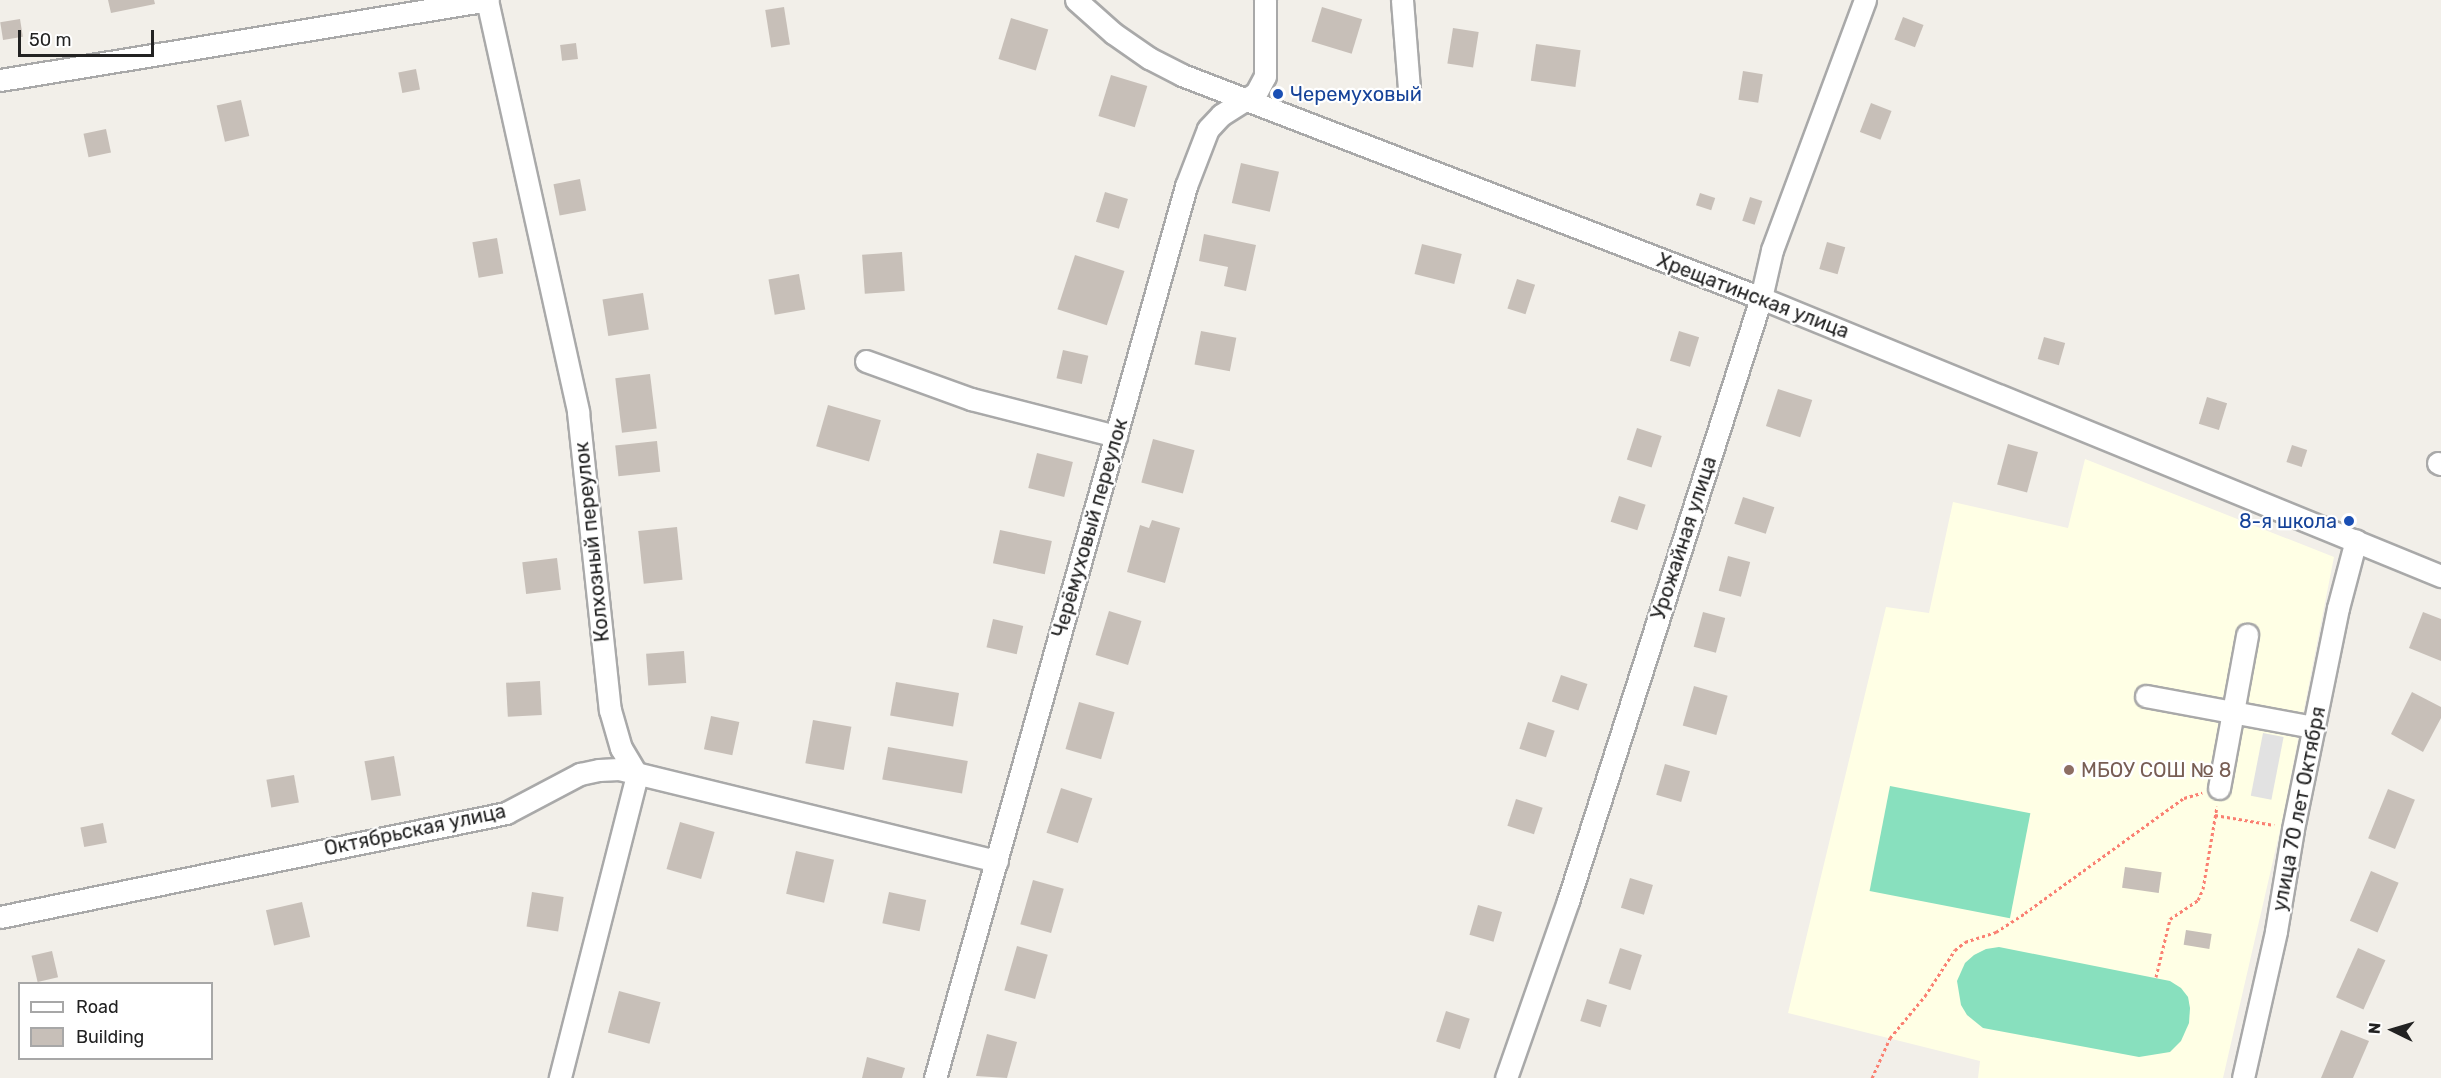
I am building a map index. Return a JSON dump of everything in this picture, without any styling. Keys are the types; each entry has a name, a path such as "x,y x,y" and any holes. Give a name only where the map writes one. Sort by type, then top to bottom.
{"street":[{"path":"0,80 487,0"},
{"name":"Колхозный переулок","path":"487,0 578,412 610,710 621,748 638,775"},
{"name":"Хрещатинская улица","path":"1076,0 1113,33 1149,58 1243,101 1761,298 2441,576"},
{"name":"Черёмуховый переулок","path":"935,1078 1197,152 1208,129 1221,115 1256,93 1264,76 1265,0"},
{"path":"1402,0 1409,88"},
{"name":"Урожайная улица","path":"1506,1078 1568,901 1761,298 1772,250 1865,0"},
{"path":"866,361 971,399 1116,436"},
{"name":"улица 70 лет Октября","path":"2243,1078 2276,931 2293,829 2314,727 2356,540"},
{"path":"2220,788 2247,635"},
{"path":"2146,696 2314,727"},
{"name":"Октябрьская улица","path":"0,917 506,813 580,774 599,770 619,769 997,861"},
{"path":"560,1078 638,775"}],"path":[{"path":"1872,1078 1890,1038 1925,996 1955,950 1965,942 1996,932 2025,913 2184,798 2220,788 2203,889 2198,900 2170,919 2156,977"},
{"path":"2215,815 2293,829"}],"shaded area":[{"name":"МБОУ СОШ № 8","path":"2085,459 2334,557 2281,826 2223,1078 1978,1078 1980,1061 1788,1013 1886,607 1929,613 1953,502 2068,528"},
{"path":"2263,733 2284,737 2271,800 2251,796"}],"green space":[{"path":"1890,786 2030,813 2010,918 1870,891"},
{"path":"1999,947 2170,981 2181,988 2188,997 2189,1023 2181,1041 2170,1052 2139,1057 1983,1028 1967,1015 1961,1005 1957,981 1965,963 1974,955 1986,949"}],"building":[{"path":"108,0 154,0 155,4 111,13"},
{"path":"784,7 790,45 771,48 765,10"},
{"path":"1322,7 1362,19 1352,54 1311,41"},
{"path":"1903,17 1924,25 1915,47 1894,39"},
{"path":"1011,18 1048,29 1036,71 998,59"},
{"path":"20,19 23,37 3,40 0,22"},
{"path":"1453,28 1479,32 1473,68 1447,64"},
{"path":"576,43 578,59 562,61 560,45"},
{"path":"1536,44 1581,50 1575,87 1531,81"},
{"path":"416,69 420,90 402,93 398,72"},
{"path":"1743,71 1763,74 1758,103 1738,100"},
{"path":"1111,75 1147,86 1135,127 1098,116"},
{"path":"241,100 249,136 225,142 217,106"},
{"path":"1871,103 1892,111 1880,140 1860,132"},
{"path":"106,129 111,152 88,157 84,134"},
{"path":"1241,163 1279,172 1270,212 1232,203"},
{"path":"580,179 586,210 560,216 553,184"},
{"path":"1105,192 1128,199 1119,229 1096,222"},
{"path":"1700,193 1715,198 1711,210 1696,205"},
{"path":"1750,197 1762,201 1755,225 1742,221"},
{"path":"1204,234 1256,245 1246,291 1224,286 1228,267 1199,261"},
{"path":"497,238 503,273 479,278 472,242"},
{"path":"1827,242 1845,247 1838,274 1819,269"},
{"path":"1422,244 1462,254 1454,284 1415,274"},
{"path":"902,252 905,291 865,294 862,255"},
{"path":"1075,255 1124,271 1107,325 1057,309"},
{"path":"799,274 805,309 775,315 768,279"},
{"path":"1517,279 1535,285 1525,314 1507,308"},
{"path":"643,293 649,330 608,336 603,299"},
{"path":"1201,331 1236,338 1230,371 1195,364"},
{"path":"1679,331 1699,337 1690,367 1670,361"},
{"path":"2044,337 2065,343 2059,365 2038,359"},
{"path":"1063,350 1088,356 1082,384 1056,378"},
{"path":"650,374 657,429 622,433 615,378"},
{"path":"1778,389 1812,400 1800,437 1766,426"},
{"path":"2207,397 2227,403 2219,430 2199,424"},
{"path":"828,405 881,420 869,461 816,446"},
{"path":"1637,428 1662,436 1652,467 1627,459"},
{"path":"1153,439 1195,450 1183,494 1141,482"},
{"path":"657,441 660,472 618,476 615,445"},
{"path":"2008,444 2038,452 2027,493 1997,485"},
{"path":"2292,445 2307,450 2302,467 2286,462"},
{"path":"1037,453 1073,462 1064,497 1028,488"},
{"path":"1619,496 1646,505 1637,530 1611,522"},
{"path":"1743,497 1774,507 1766,534 1734,524"},
{"path":"1152,520 1180,528 1165,583 1127,572 1140,525 1149,528"},
{"path":"677,527 683,580 644,584 638,531"},
{"path":"1000,530 1052,541 1045,574 993,563"},
{"path":"1728,556 1750,562 1741,597 1719,591"},
{"path":"557,558 561,590 526,594 522,562"},
{"path":"1109,611 1142,621 1128,665 1096,655"},
{"path":"1703,612 1725,618 1716,653 1694,647"},
{"path":"2423,612 2441,619 2441,661 2409,648"},
{"path":"993,619 1023,626 1017,654 986,647"},
{"path":"684,651 686,683 648,686 646,654"},
{"path":"1561,675 1587,684 1578,711 1552,701"},
{"path":"540,681 542,715 508,717 506,683"},
{"path":"896,682 959,693 953,727 890,715"},
{"path":"1694,686 1728,696 1716,735 1683,725"},
{"path":"2412,692 2441,707 2441,718 2423,752 2391,734"},
{"path":"1079,702 1115,712 1101,759 1065,749"},
{"path":"711,716 739,722 732,755 704,749"},
{"path":"813,720 851,727 844,770 805,763"},
{"path":"1528,722 1555,731 1546,757 1519,749"},
{"path":"888,747 968,761 962,794 882,779"},
{"path":"394,756 401,795 371,801 364,761"},
{"path":"1665,764 1690,771 1681,802 1656,795"},
{"path":"294,775 299,803 271,807 266,780"},
{"path":"1061,788 1092,798 1078,843 1046,833"},
{"path":"2388,789 2415,800 2395,849 2368,838"},
{"path":"1516,799 1543,808 1534,834 1507,826"},
{"path":"680,822 715,832 701,879 666,869"},
{"path":"103,823 107,843 84,847 80,827"},
{"path":"796,851 834,860 824,903 786,894"},
{"path":"2125,867 2162,872 2159,893 2122,888"},
{"path":"2371,871 2399,883 2378,932 2350,921"},
{"path":"1630,878 1653,885 1644,915 1621,908"},
{"path":"1033,880 1064,889 1051,933 1020,924"},
{"path":"532,892 564,897 558,932 527,927"},
{"path":"889,892 926,900 920,931 882,923"},
{"path":"302,902 310,937 274,945 266,910"},
{"path":"1478,905 1502,912 1493,942 1469,935"},
{"path":"2186,930 2212,934 2209,949 2184,945"},
{"path":"1017,946 1048,955 1035,999 1004,990"},
{"path":"1620,948 1642,955 1630,990 1609,983"},
{"path":"2358,948 2385,960 2363,1010 2336,997"},
{"path":"52,951 58,977 38,982 32,956"},
{"path":"619,991 661,1002 649,1044 608,1033"},
{"path":"1587,999 1607,1005 1600,1027 1580,1021"},
{"path":"1446,1011 1470,1019 1460,1049 1436,1041"},
{"path":"2341,1030 2369,1041 2353,1078 2321,1078"},
{"path":"987,1034 1017,1042 1007,1078 976,1076"},
{"path":"867,1057 905,1068 902,1078 862,1078"}],"place":[{"name":"Черемуховый","path":"1278,94"},
{"name":"8-я школа","path":"2349,521"},
{"name":"МБОУ СОШ № 8","path":"2069,770"}]}
